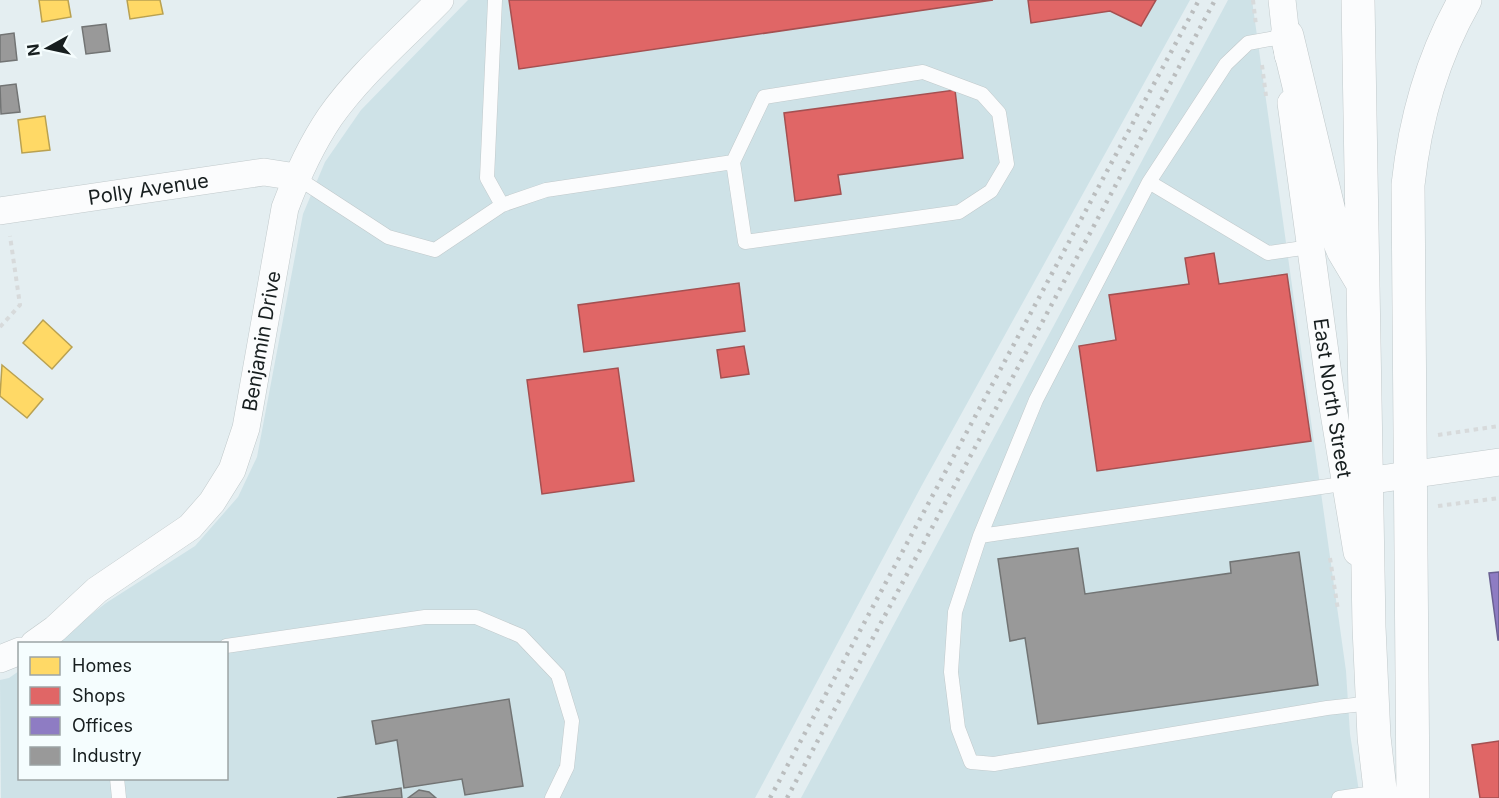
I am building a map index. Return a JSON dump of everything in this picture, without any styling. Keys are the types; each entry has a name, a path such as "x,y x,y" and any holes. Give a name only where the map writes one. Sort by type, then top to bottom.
{"main road":[{"path":"1358,0 1362,282 1356,482 1381,795"},
{"path":"1413,798 1407,232 1411,157 1419,112 1433,67 1465,0"},
{"path":"1287,36 1332,224 1343,250 1380,309 1399,367 1411,464"}],"street":[{"name":"Benjamin Drive","path":"37,642 55,629 97,590 190,527 212,502 232,470 246,428 285,207 297,177 329,118 349,93 440,0"},
{"name":"East North Street","path":"1282,0 1287,36 1292,125 1311,247 1356,482"},
{"name":"Polly Avenue","path":"5,221 264,172 297,177"},
{"path":"1356,482 1411,464 1499,462"},
{"path":"0,659 18,652"}],"lane":[{"path":"495,0 487,178 502,205"},
{"path":"1287,36 1248,43 1226,64 1149,182 1036,400 980,536 955,612 951,672 958,728 971,762 994,764 1043,758 1327,708 1372,703"},
{"path":"923,72 982,94 999,113 1008,164 991,191 959,212 745,242 733,162 764,97 923,72"},
{"path":"297,177 388,237 435,250 502,205 546,190 733,162"},
{"path":"1149,182 1268,253 1311,247"},
{"path":"980,536 1356,482"},
{"path":"228,646 425,617 476,617 521,636 558,675 572,721 567,766 552,798"},
{"path":"117,780 119,798"},
{"path":"1339,798 1381,795"}],"path":[{"path":"0,327 20,305 5,221"},
{"path":"1434,507 1499,498"}],"shaded area":[{"path":"468,0 1190,0 922,485 755,798 1,798 0,680 9,678 18,672 18,780 228,780 228,642 55,642 106,603 195,546 238,497 257,457 303,214 325,162 361,110"},
{"path":"1228,0 1252,0 1346,671 1350,734 1360,798 801,798"}],"building: Homes":[{"path":"39,0 68,0 71,17 42,22"},
{"path":"127,0 160,0 163,14 130,19"},
{"path":"45,116 50,150 22,153 18,120"},
{"path":"43,320 72,347 52,369 23,343"},
{"path":"2,365 43,399 27,418 0,396"}],"building: Shops":[{"path":"509,0 993,0 519,69"},
{"path":"1028,0 1156,0 1141,26 1110,11 1031,23"},
{"path":"955,90 963,158 838,175 841,194 795,201 784,113"},
{"path":"1214,253 1219,284 1287,274 1311,441 1097,471 1079,346 1116,340 1109,295 1189,284 1185,258"},
{"path":"739,283 745,331 584,352 578,305"},
{"path":"744,346 749,374 721,378 717,350"},
{"path":"618,368 634,481 542,494 527,380"},
{"path":"1499,741 1499,798 1480,798 1472,745"}],"building: Offices":[{"path":"1499,572 1499,640 1498,640 1489,573"}],"building: Industry":[{"path":"106,24 110,51 86,54 82,27"},
{"path":"14,33 17,60 0,62 0,35"},
{"path":"16,84 20,112 1,114 0,86"},
{"path":"1078,548 1085,594 1231,573 1230,562 1299,552 1318,685 1038,724 1025,638 1010,641 998,559"},
{"path":"509,699 523,786 465,795 462,779 404,788 397,740 376,744 372,721"},
{"path":"401,788 402,798 337,798"},
{"path":"419,790 429,792 436,798 408,798"}],"railway":[{"path":"770,798 1199,0"},
{"path":"787,798 1215,0"}]}
